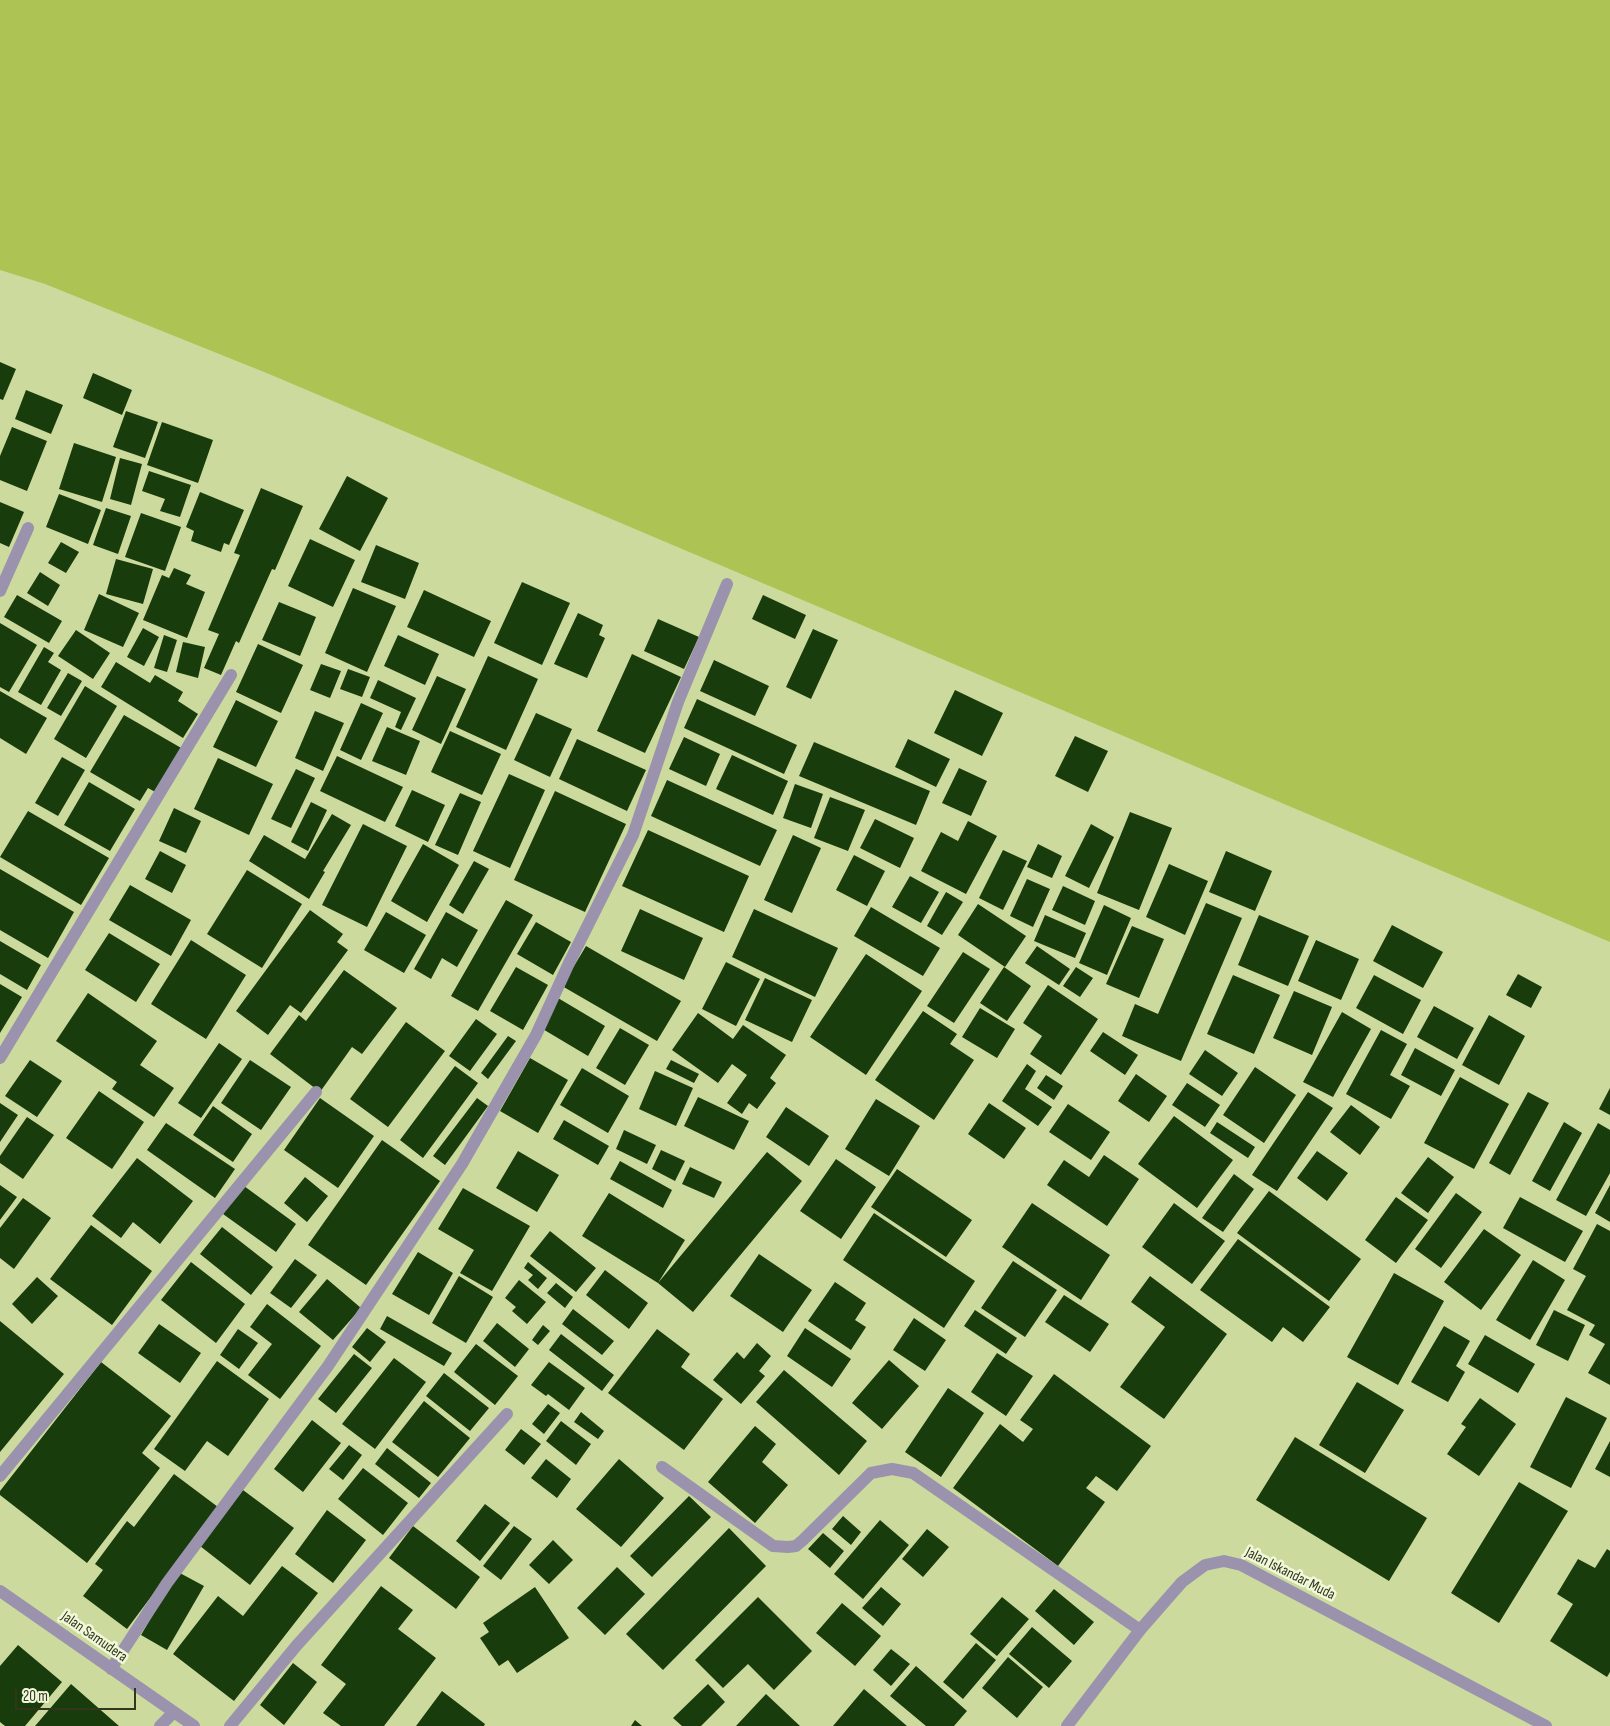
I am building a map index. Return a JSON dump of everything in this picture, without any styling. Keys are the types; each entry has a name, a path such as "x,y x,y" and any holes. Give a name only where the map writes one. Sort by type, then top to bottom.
{"street":[{"path":"0,591 28,528"},
{"path":"111,1668 167,1583 328,1366 462,1164 536,1035 569,963 633,835 678,702 727,584"},
{"path":"0,1058 231,675"},
{"path":"0,1476 316,1092"},
{"path":"230,1726 297,1645 507,1414"},
{"path":"662,1467 773,1546 788,1548 796,1546 804,1540 871,1474 892,1468 913,1473 1140,1630"},
{"name":"Jalan Iskandar Muda","path":"1067,1726 1140,1630 1182,1582 1205,1565 1224,1561 1241,1565 1546,1726"},
{"name":"Jalan Samudera","path":"2,1595 194,1726"},
{"path":"160,1726 174,1712"}],"shaded area":[{"path":"0,0 1610,0 1610,942 269,374 45,284 0,270"}],"building":[{"path":"0,362 16,369 3,400 0,399"},
{"path":"93,373 132,390 122,415 83,398"},
{"path":"26,390 63,405 51,434 15,419"},
{"path":"126,411 158,422 145,458 113,447"},
{"path":"162,422 213,440 198,483 147,465"},
{"path":"12,427 47,441 27,491 0,480 0,456"},
{"path":"74,443 116,457 102,502 59,489"},
{"path":"120,458 142,464 131,505 110,499"},
{"path":"149,471 191,485 180,517 160,511 165,499 142,491"},
{"path":"347,476 388,498 360,551 319,529"},
{"path":"261,488 303,506 275,570 272,569 239,643 236,641 221,675 204,668 219,634 208,630 240,555 234,553"},
{"path":"200,492 244,510 229,545 224,543 221,552 191,541 194,531 186,527"},
{"path":"59,494 101,510 88,544 46,527"},
{"path":"0,502 24,512 9,547 0,543"},
{"path":"106,508 131,516 118,554 93,545"},
{"path":"141,513 181,527 165,571 125,557"},
{"path":"310,539 355,560 333,607 288,586"},
{"path":"61,542 79,552 66,573 48,563"},
{"path":"376,545 419,563 405,599 361,582"},
{"path":"116,559 153,569 143,604 106,594"},
{"path":"174,568 191,575 186,584 205,592 187,638 143,620 162,575 169,578"},
{"path":"40,572 60,585 48,606 27,593"},
{"path":"522,582 570,603 542,665 494,643"},
{"path":"353,588 396,606 367,672 325,653"},
{"path":"424,590 491,621 474,657 407,627"},
{"path":"99,594 139,613 123,647 84,630"},
{"path":"17,595 62,621 49,643 4,617"},
{"path":"763,595 806,615 795,639 752,619"},
{"path":"279,602 316,617 300,656 262,640"},
{"path":"578,613 603,625 599,635 605,638 587,678 554,664"},
{"path":"658,619 699,637 684,669 644,651"},
{"path":"0,623 37,645 9,692 0,687"},
{"path":"143,628 159,637 144,666 127,657"},
{"path":"813,629 838,640 811,699 786,687"},
{"path":"76,630 110,653 93,679 58,656"},
{"path":"164,635 177,640 167,672 154,668"},
{"path":"398,635 439,654 425,685 384,666"},
{"path":"183,642 205,647 198,678 176,672"},
{"path":"258,644 303,665 281,713 236,692"},
{"path":"44,647 54,653 48,662 61,670 41,705 18,692"},
{"path":"632,654 681,677 645,753 597,731"},
{"path":"488,656 538,679 506,750 456,727"},
{"path":"714,660 769,686 755,716 700,691"},
{"path":"116,662 150,683 155,675 183,692 178,701 198,714 183,738 101,687"},
{"path":"321,664 341,671 330,698 310,690"},
{"path":"348,669 370,677 362,697 340,689"},
{"path":"68,673 82,681 61,716 47,708"},
{"path":"437,676 466,689 441,744 412,730"},
{"path":"378,680 416,698 401,730 395,727 401,712 370,698"},
{"path":"85,686 117,706 86,758 54,739"},
{"path":"955,690 1003,713 982,756 934,733"},
{"path":"0,691 47,718 26,754 0,738"},
{"path":"697,699 797,745 784,774 684,728"},
{"path":"236,700 278,721 256,767 213,747"},
{"path":"361,703 383,713 361,760 340,750"},
{"path":"315,711 344,723 323,771 295,758"},
{"path":"536,713 572,729 550,777 514,760"},
{"path":"124,715 183,749 157,793 148,788 140,801 90,772"},
{"path":"387,727 420,741 406,775 372,761"},
{"path":"450,731 501,754 482,795 431,772"},
{"path":"1075,736 1108,751 1088,792 1055,776"},
{"path":"684,737 720,754 706,786 669,769"},
{"path":"577,739 646,770 627,811 559,779"},
{"path":"908,739 950,759 936,787 895,767"},
{"path":"814,742 930,791 916,825 799,776"},
{"path":"732,755 788,781 773,815 716,789"},
{"path":"337,756 403,787 385,822 320,791"},
{"path":"62,757 85,770 58,816 35,803"},
{"path":"218,758 273,784 249,835 194,809"},
{"path":"959,768 987,781 971,816 942,803"},
{"path":"296,769 315,778 291,828 271,819"},
{"path":"509,774 545,790 510,868 473,851"},
{"path":"667,780 777,830 760,866 651,816"},
{"path":"89,782 135,809 110,851 64,825"},
{"path":"795,784 823,794 811,828 783,818"},
{"path":"412,790 445,805 428,842 395,826"},
{"path":"555,791 626,824 585,912 514,880"},
{"path":"460,793 481,802 458,855 435,845"},
{"path":"830,797 865,810 848,851 814,838"},
{"path":"311,802 327,810 308,851 291,842"},
{"path":"174,808 201,821 186,853 159,841"},
{"path":"28,811 109,858 81,905 0,857"},
{"path":"1130,812 1172,828 1139,910 1097,893"},
{"path":"332,814 351,825 323,871 325,872 309,899 249,861 264,835 305,859"},
{"path":"875,819 914,838 900,868 860,848"},
{"path":"968,821 997,836 966,894 921,871 941,832 958,841"},
{"path":"363,824 407,846 367,927 322,905"},
{"path":"1091,824 1114,837 1089,888 1065,876"},
{"path":"648,830 749,876 724,932 622,886"},
{"path":"793,835 821,848 792,913 764,900"},
{"path":"423,844 459,865 427,922 391,901"},
{"path":"1038,844 1062,856 1052,878 1027,867"},
{"path":"1003,850 1027,861 1003,910 979,898"},
{"path":"160,851 186,865 172,893 145,879"},
{"path":"1226,851 1272,871 1255,911 1209,892"},
{"path":"854,855 885,871 867,906 836,890"},
{"path":"474,861 489,869 463,914 449,905"},
{"path":"1169,864 1208,881 1185,935 1146,917"},
{"path":"0,869 74,912 48,958 0,930"},
{"path":"247,870 302,904 262,968 207,934"},
{"path":"910,876 939,892 921,923 892,907"},
{"path":"1027,879 1050,889 1033,927 1010,916"},
{"path":"130,885 191,920 171,956 109,920"},
{"path":"1063,886 1095,901 1085,925 1052,910"},
{"path":"946,892 963,902 942,935 927,926"},
{"path":"506,900 533,915 478,1011 451,996"},
{"path":"1206,903 1242,918 1181,1061 1122,1036 1135,1004 1158,1014"},
{"path":"978,904 1026,936 1005,967 958,935"},
{"path":"1104,905 1131,918 1107,975 1079,963"},
{"path":"871,907 940,948 923,976 854,936"},
{"path":"640,909 703,938 684,980 621,951"},
{"path":"754,909 838,948 815,997 732,957"},
{"path":"310,910 343,934 337,942 348,950 301,1013 290,1005 268,1035 236,1011"},
{"path":"386,912 426,935 404,973 364,950"},
{"path":"446,912 478,930 457,967 442,958 431,979 414,969"},
{"path":"1045,915 1086,933 1075,958 1034,941"},
{"path":"1259,915 1309,936 1288,986 1238,965"},
{"path":"536,922 571,942 553,975 517,954"},
{"path":"1392,925 1443,952 1423,988 1373,961"},
{"path":"1132,926 1164,939 1139,998 1106,984"},
{"path":"109,933 160,964 136,1002 85,970"},
{"path":"191,940 246,975 206,1039 151,1004"},
{"path":"1316,940 1359,959 1341,1000 1298,981"},
{"path":"0,941 41,965 27,990 0,974"},
{"path":"586,946 681,1001 657,1041 562,986"},
{"path":"1037,946 1070,969 1059,985 1025,963"},
{"path":"963,952 990,969 954,1023 927,1006"},
{"path":"866,954 922,991 866,1075 810,1037"},
{"path":"726,962 760,979 736,1026 702,1009"},
{"path":"516,967 548,985 523,1030 490,1011"},
{"path":"1004,967 1031,986 1007,1021 980,1003"},
{"path":"1076,967 1093,978 1080,997 1063,986"},
{"path":"344,970 397,1008 362,1054 352,1047 320,1092 270,1054 299,1015 306,1021"},
{"path":"1518,974 1542,987 1531,1008 1506,995"},
{"path":"1233,975 1280,995 1254,1054 1207,1034"},
{"path":"1374,975 1421,1000 1403,1034 1356,1008"},
{"path":"765,978 812,1000 792,1042 745,1020"},
{"path":"0,984 22,997 0,1033"},
{"path":"1048,985 1098,1019 1061,1075 1030,1054 1042,1036 1023,1023"},
{"path":"1294,991 1332,1007 1312,1055 1273,1038"},
{"path":"88,993 157,1041 140,1065 174,1088 154,1117 112,1089 117,1082 56,1041"},
{"path":"558,998 605,1026 588,1056 541,1028"},
{"path":"1434,1006 1474,1028 1457,1059 1417,1037"},
{"path":"980,1008 1015,1029 997,1058 962,1037"},
{"path":"923,1011 957,1034 950,1044 974,1060 934,1120 875,1080"},
{"path":"1342,1012 1371,1029 1333,1097 1303,1082"},
{"path":"698,1013 733,1039 743,1025 786,1055 770,1078 776,1083 757,1109 749,1103 742,1114 727,1103 747,1075 732,1064 718,1083 672,1050"},
{"path":"1489,1015 1525,1036 1499,1085 1462,1065"},
{"path":"476,1019 497,1034 470,1071 449,1056"},
{"path":"406,1022 445,1051 388,1127 350,1099"},
{"path":"620,1028 649,1045 625,1085 596,1068"},
{"path":"1381,1030 1407,1044 1390,1075 1410,1086 1391,1119 1346,1094"},
{"path":"1103,1032 1138,1055 1125,1075 1090,1051"},
{"path":"508,1036 516,1041 488,1079 481,1073"},
{"path":"219,1043 242,1059 201,1118 178,1103"},
{"path":"1415,1048 1455,1070 1441,1096 1401,1075"},
{"path":"1205,1050 1238,1073 1222,1096 1189,1074"},
{"path":"530,1058 568,1080 538,1133 500,1111"},
{"path":"30,1060 62,1081 37,1117 5,1096"},
{"path":"250,1060 291,1087 261,1130 221,1103"},
{"path":"671,1060 699,1074 694,1083 666,1069"},
{"path":"1027,1064 1036,1071 1025,1089 1052,1107 1038,1126 1002,1101"},
{"path":"455,1066 478,1083 423,1158 400,1140"},
{"path":"1255,1067 1296,1095 1264,1143 1223,1115"},
{"path":"582,1068 629,1096 608,1133 560,1105"},
{"path":"655,1071 693,1088 676,1126 639,1109"},
{"path":"1136,1074 1167,1096 1149,1122 1118,1101"},
{"path":"1046,1075 1063,1086 1054,1100 1037,1088"},
{"path":"1460,1077 1509,1104 1474,1169 1424,1143"},
{"path":"1187,1083 1220,1105 1205,1127 1172,1105"},
{"path":"1610,1088 1610,1115 1599,1109"},
{"path":"99,1091 144,1122 112,1169 66,1138"},
{"path":"1308,1092 1333,1108 1277,1191 1252,1175"},
{"path":"1528,1092 1549,1103 1510,1175 1489,1163"},
{"path":"698,1097 749,1121 734,1150 684,1126"},
{"path":"320,1098 374,1136 338,1188 284,1150"},
{"path":"477,1098 488,1106 445,1165 433,1156"},
{"path":"876,1099 920,1126 889,1176 845,1149"},
{"path":"0,1103 18,1115 0,1142"},
{"path":"989,1103 1026,1128 1004,1159 968,1134"},
{"path":"1068,1104 1110,1132 1091,1160 1049,1132"},
{"path":"1351,1105 1380,1127 1360,1155 1330,1132"},
{"path":"213,1106 252,1134 233,1162 193,1135"},
{"path":"786,1107 829,1136 809,1166 766,1137"},
{"path":"1174,1116 1233,1160 1197,1208 1138,1164"},
{"path":"27,1117 54,1135 23,1179 0,1163 0,1156"},
{"path":"564,1120 609,1146 598,1165 553,1139"},
{"path":"1217,1122 1255,1147 1248,1158 1210,1133"},
{"path":"1564,1122 1582,1133 1550,1191 1532,1181"},
{"path":"166,1123 235,1169 215,1198 147,1150"},
{"path":"1598,1123 1610,1130 1610,1173 1586,1216 1556,1200"},
{"path":"624,1130 656,1145 647,1164 616,1149"},
{"path":"382,1140 440,1181 366,1285 308,1245"},
{"path":"661,1150 685,1161 675,1181 652,1169"},
{"path":"518,1151 559,1175 537,1212 496,1188"},
{"path":"1317,1151 1348,1173 1327,1201 1297,1178"},
{"path":"767,1152 802,1181 693,1312 658,1283"},
{"path":"1104,1155 1139,1179 1107,1226 1047,1185 1064,1160 1089,1177"},
{"path":"1428,1157 1454,1177 1428,1213 1401,1193"},
{"path":"137,1158 193,1201 160,1244 133,1222 121,1238 92,1216"},
{"path":"836,1159 876,1187 841,1239 800,1211"},
{"path":"620,1161 672,1190 663,1208 610,1179"},
{"path":"690,1167 722,1182 714,1198 682,1184"},
{"path":"897,1169 972,1220 946,1257 871,1207"},
{"path":"1234,1174 1254,1189 1223,1232 1202,1218"},
{"path":"305,1177 328,1196 307,1222 284,1203"},
{"path":"0,1185 17,1197 0,1220"},
{"path":"1610,1185 1610,1222 1595,1213"},
{"path":"244,1186 296,1224 276,1252 223,1214"},
{"path":"463,1188 530,1226 492,1291 460,1273 474,1250 438,1229"},
{"path":"1269,1191 1361,1259 1329,1301 1237,1233"},
{"path":"609,1193 685,1240 658,1283 582,1236"},
{"path":"1456,1193 1482,1212 1441,1268 1415,1249"},
{"path":"1396,1197 1428,1220 1396,1263 1365,1240"},
{"path":"1520,1197 1583,1231 1565,1262 1503,1228"},
{"path":"23,1198 51,1218 14,1269 0,1258 0,1228"},
{"path":"1032,1203 1110,1255 1081,1300 1002,1247"},
{"path":"1174,1203 1225,1241 1192,1284 1142,1247"},
{"path":"874,1213 975,1281 944,1328 843,1260"},
{"path":"1597,1224 1610,1231 1610,1385 1588,1373 1605,1344 1589,1335 1595,1325 1567,1310 1586,1276 1573,1269"},
{"path":"91,1225 152,1271 112,1325 50,1279"},
{"path":"222,1227 273,1267 251,1295 200,1254"},
{"path":"1484,1229 1521,1255 1481,1310 1444,1282"},
{"path":"550,1231 596,1268 576,1292 530,1256"},
{"path":"1238,1239 1330,1307 1303,1342 1283,1327 1272,1342 1200,1290"},
{"path":"418,1252 453,1273 429,1315 392,1294"},
{"path":"759,1254 812,1290 783,1332 730,1296"},
{"path":"295,1259 317,1275 291,1308 270,1293"},
{"path":"1533,1260 1565,1280 1530,1340 1496,1320"},
{"path":"1013,1261 1057,1290 1025,1337 981,1308"},
{"path":"191,1262 245,1304 216,1343 161,1300"},
{"path":"528,1262 547,1278 538,1289 528,1280 533,1275 524,1268"},
{"path":"605,1270 648,1303 629,1329 586,1295"},
{"path":"1394,1273 1444,1301 1398,1385 1347,1357"},
{"path":"459,1276 493,1297 466,1343 432,1323"},
{"path":"1150,1276 1227,1334 1164,1419 1120,1387 1165,1327 1131,1302"},
{"path":"37,1277 58,1296 32,1324 12,1304"},
{"path":"327,1279 361,1308 333,1340 299,1312"},
{"path":"519,1280 546,1302 527,1324 512,1311 516,1307 505,1298"},
{"path":"835,1282 866,1303 855,1320 866,1327 851,1350 808,1321"},
{"path":"556,1283 573,1297 565,1308 547,1293"},
{"path":"1064,1295 1109,1324 1090,1352 1045,1322"},
{"path":"267,1304 321,1346 280,1399 248,1375 272,1344 250,1327"},
{"path":"573,1309 614,1341 602,1355 562,1324"},
{"path":"975,1310 1017,1338 1006,1354 964,1326"},
{"path":"1554,1310 1585,1325 1568,1361 1536,1345"},
{"path":"387,1316 452,1353 444,1366 380,1329"},
{"path":"914,1318 946,1340 925,1371 893,1350"},
{"path":"0,1321 64,1374 0,1452"},
{"path":"497,1323 529,1349 515,1367 483,1341"},
{"path":"159,1324 201,1353 180,1383 138,1353"},
{"path":"543,1325 550,1331 538,1345 532,1340"},
{"path":"1444,1326 1470,1341 1456,1366 1465,1372 1448,1402 1411,1382"},
{"path":"367,1328 386,1342 370,1362 352,1347"},
{"path":"805,1328 851,1359 832,1387 787,1356"},
{"path":"238,1329 258,1343 239,1369 220,1355"},
{"path":"657,1329 690,1354 681,1367 723,1399 684,1450 608,1393"},
{"path":"561,1334 614,1375 602,1391 549,1350"},
{"path":"1485,1335 1535,1364 1518,1393 1468,1364"},
{"path":"757,1343 771,1356 759,1371 765,1376 741,1404 713,1380 737,1352 744,1359"},
{"path":"476,1344 518,1376 495,1405 454,1372"},
{"path":"997,1353 1033,1376 1006,1416 971,1392"},
{"path":"354,1354 372,1368 336,1413 318,1399"},
{"path":"394,1358 426,1382 375,1449 342,1424"},
{"path":"889,1360 919,1386 882,1429 852,1403"},
{"path":"217,1361 269,1399 228,1456 207,1441 185,1471 154,1449"},
{"path":"101,1362 171,1416 142,1453 160,1468 87,1563 0,1495 0,1491"},
{"path":"549,1362 585,1388 569,1410 548,1394 546,1396 531,1385"},
{"path":"784,1370 867,1441 839,1475 756,1402"},
{"path":"444,1373 489,1408 470,1431 426,1396"},
{"path":"1054,1374 1151,1446 1117,1491 1096,1476 1086,1488 1105,1502 1058,1566 953,1488 1000,1424 1023,1442 1033,1429 1020,1420"},
{"path":"1357,1382 1404,1410 1365,1473 1319,1445"},
{"path":"948,1388 984,1413 941,1477 905,1452"},
{"path":"1566,1397 1607,1418 1571,1488 1530,1467"},
{"path":"1480,1398 1516,1424 1479,1476 1447,1454 1466,1427 1461,1424"},
{"path":"424,1401 470,1438 438,1477 392,1442"},
{"path":"548,1404 560,1413 544,1434 532,1424"},
{"path":"581,1412 604,1431 598,1439 574,1422"},
{"path":"312,1420 341,1443 303,1492 274,1469"},
{"path":"561,1421 591,1444 576,1465 546,1441"},
{"path":"755,1426 776,1444 762,1462 788,1485 755,1523 708,1482"},
{"path":"521,1429 541,1444 524,1465 505,1450"},
{"path":"1295,1437 1427,1518 1389,1581 1256,1500"},
{"path":"1610,1441 1610,1477 1595,1469"},
{"path":"349,1445 362,1455 343,1480 329,1469"},
{"path":"387,1448 431,1483 419,1498 375,1464"},
{"path":"546,1459 571,1479 557,1498 531,1478"},
{"path":"619,1459 664,1498 621,1547 576,1509"},
{"path":"363,1468 408,1503 383,1535 338,1499"},
{"path":"174,1474 218,1507 127,1629 83,1596 103,1570 95,1564 127,1521 134,1527"},
{"path":"1519,1482 1568,1511 1499,1623 1451,1593"},
{"path":"243,1490 294,1528 250,1585 200,1546"},
{"path":"689,1496 711,1517 652,1577 630,1556"},
{"path":"485,1504 510,1523 480,1561 456,1541"},
{"path":"327,1510 366,1540 333,1583 295,1554"},
{"path":"843,1516 861,1532 851,1545 832,1529"},
{"path":"880,1520 909,1545 863,1599 834,1574"},
{"path":"413,1526 480,1577 456,1609 389,1558"},
{"path":"514,1526 532,1539 501,1580 483,1566"},
{"path":"729,1528 766,1566 663,1670 626,1634"},
{"path":"927,1529 949,1547 923,1577 902,1559"},
{"path":"823,1533 844,1551 830,1568 808,1549"},
{"path":"553,1540 573,1560 549,1584 529,1565"},
{"path":"1607,1549 1610,1551 1610,1672 1607,1677 1550,1641 1573,1604 1557,1594 1578,1559 1595,1568"},
{"path":"282,1566 318,1593 234,1701 173,1654 218,1596 243,1616"},
{"path":"617,1567 645,1594 605,1635 577,1608"},
{"path":"178,1572 204,1586 167,1650 141,1635"},
{"path":"381,1586 413,1610 398,1629 436,1658 384,1726 341,1726 323,1713 346,1684 321,1665"},
{"path":"535,1587 569,1638 517,1673 508,1660 499,1666 480,1638 489,1632 483,1623"},
{"path":"881,1587 901,1604 883,1626 862,1608"},
{"path":"1054,1589 1094,1622 1074,1645 1035,1611"},
{"path":"758,1597 812,1651 774,1690 748,1664 723,1688 695,1660"},
{"path":"1002,1597 1029,1619 997,1656 970,1634"},
{"path":"842,1603 881,1636 855,1666 816,1633"},
{"path":"1032,1627 1072,1661 1049,1688 1009,1654"},
{"path":"976,1643 996,1660 963,1699 943,1682"},
{"path":"18,1645 62,1682 25,1726 5,1726 0,1722 0,1666"},
{"path":"891,1649 910,1664 891,1686 873,1670"},
{"path":"1008,1657 1043,1687 1017,1718 982,1688"},
{"path":"293,1663 317,1682 284,1725 260,1705"},
{"path":"916,1666 967,1711 954,1726 926,1726 890,1696"},
{"path":"71,1684 119,1726 35,1726"},
{"path":"708,1684 725,1702 701,1726 682,1726 673,1718"},
{"path":"864,1689 907,1726 833,1726"},
{"path":"442,1691 485,1724 484,1726 416,1726"},
{"path":"766,1694 800,1726 736,1726"},
{"path":"635,1720 642,1726 631,1726"}]}
